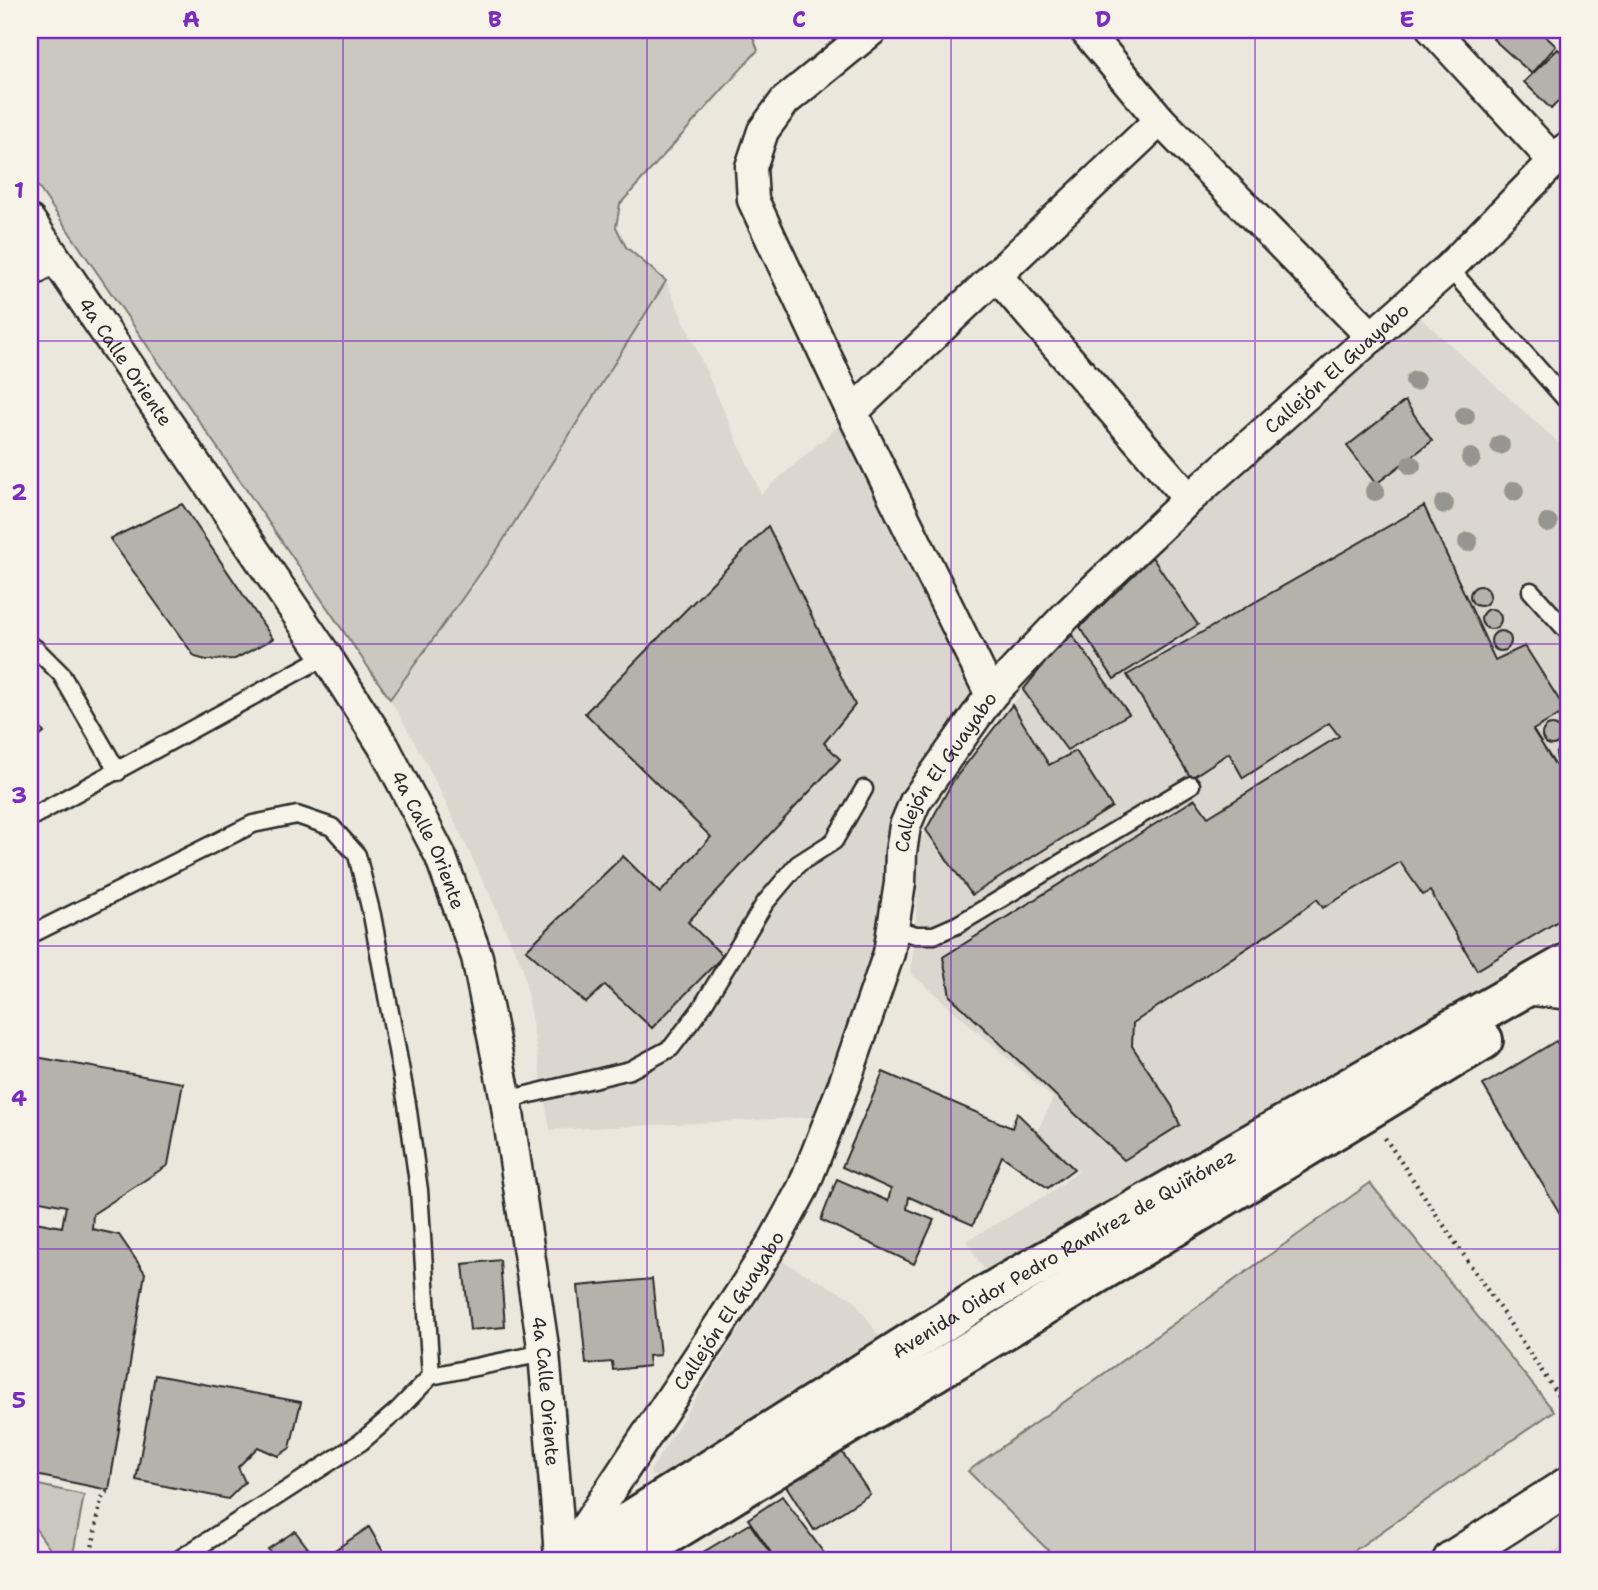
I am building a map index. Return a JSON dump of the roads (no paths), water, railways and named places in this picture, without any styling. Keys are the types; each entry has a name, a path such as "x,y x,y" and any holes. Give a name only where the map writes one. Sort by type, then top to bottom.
{"main road":[{"name":"Avenida Oidor Pedro Ramírez de Quiñónez","path":"564,1560 984,1296 1529,986 1568,983"},
{"name":"Avenida Oidor Pedro Ramírez de Quiñónez","path":"626,1560 1368,1111 1568,983"}],"street":[{"path":"873,30 785,101 763,131 751,167 753,200 852,412 991,695"},
{"path":"1084,30 1160,120 1372,337"},
{"path":"1433,30 1561,153"},
{"path":"852,412 1160,120"},
{"name":"Callejón El Guayabo","path":"564,1560 739,1296 803,1188 844,1084 889,953 900,883 905,826 915,802 991,695 1066,615 1189,499 1449,268 1561,153"},
{"name":"4a Calle Oriente","path":"30,221 41,265 327,656 384,747 440,855 477,957 506,1100 544,1353 564,1560"},
{"path":"996,275 1189,499"},
{"path":"1452,1560 1568,1486"}],"lane":[{"path":"1449,268 1568,402"},
{"path":"1531,591 1568,632"},
{"path":"30,645 61,674 118,772"},
{"path":"30,818 327,656"},
{"path":"894,929 916,935 934,935 957,925 1191,785"},
{"path":"506,1100 630,1070 671,1048 700,1010 765,903 798,864 834,841 864,789"},
{"path":"30,935 253,824 297,815 332,827 357,855 372,915 407,1104 418,1190 431,1376"},
{"path":"178,1560 360,1442 397,1411 431,1376 544,1353"}]}
